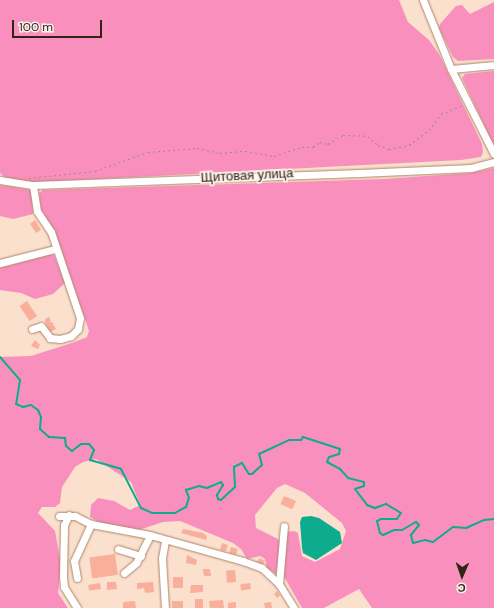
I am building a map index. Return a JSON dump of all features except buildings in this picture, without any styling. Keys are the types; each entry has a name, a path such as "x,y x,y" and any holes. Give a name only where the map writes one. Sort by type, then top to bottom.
{"street":[{"path":"423,0 467,104 494,154"},
{"path":"451,69 494,65"},
{"name":"Щитовая улица","path":"0,180 33,184 472,168 494,162"},
{"path":"32,329 41,326 50,338 60,340 70,336 78,329 80,318 55,249 52,232 37,210 33,184"},
{"path":"0,263 55,249"},
{"path":"69,515 64,525 63,576 64,587 77,608"},
{"path":"59,516 69,515 82,518 90,524 150,535 165,541 243,561 262,568 279,584 294,608"},
{"path":"77,578 74,561 90,524"},
{"path":"279,584 284,526"},
{"path":"124,573 140,556 150,535"},
{"path":"165,541 162,558 165,608"},
{"path":"118,549 140,556"}],"path":[{"path":"22,183 35,176 95,171 148,152 197,148 220,153 245,151 274,156 302,147 312,147 320,142 328,144 343,135 368,136 378,145 389,149 396,148 410,145 429,130 441,114 467,104"}],"shaded area":[{"path":"0,0 399,0 408,22 429,40 439,54 482,144 483,152 481,157 461,160 34,182 6,178 0,173"},
{"path":"494,2 494,59 458,61 453,57 439,28 440,24 456,6 462,5 470,14"},
{"path":"494,71 494,146 462,78 465,74"},
{"path":"494,168 494,608 372,608 359,589 324,608 302,608 283,575 286,532 294,531 298,533 302,556 315,562 340,549 346,531 342,523 305,493 285,484 277,488 255,515 256,528 278,539 280,543 276,574 267,568 265,559 260,556 247,559 241,549 233,543 180,521 163,522 139,530 100,523 90,517 91,505 98,498 114,501 130,510 140,505 131,482 96,459 83,462 75,467 62,487 60,503 55,507 42,507 38,513 55,531 61,564 58,593 68,608 0,608 0,357 31,356 87,337 89,331 56,235 41,209 39,193 43,190 384,179 471,173"},
{"path":"0,185 31,190 33,214 13,219 0,216"},
{"path":"54,255 65,283 53,294 35,299 21,293 0,290 0,268"}],"water":[{"path":"311,516 319,518 340,532 342,543 316,560 303,553 302,548 300,522 302,517"}],"waterway":[{"path":"0,357 20,380 16,404 23,407 31,405 38,410 41,417 40,429 49,437 65,438 66,446 72,451 81,444 89,444 94,450 90,460 121,469 141,508 152,513 175,513 186,507 189,498 186,490 199,486 207,488 221,482 223,485 217,495 218,499 221,500 235,487 234,467 242,463 249,474 252,474 262,465 259,454 289,440 301,440 303,437 340,449 339,454 329,457 327,462 340,469 348,478 364,482 364,486 355,489 367,505 375,508 386,504 401,513 397,519 381,519 377,521 380,533 383,535 394,530 402,530 416,522 419,525 411,535 413,543 425,540 433,542 453,527 466,528 484,520 494,519"}]}
